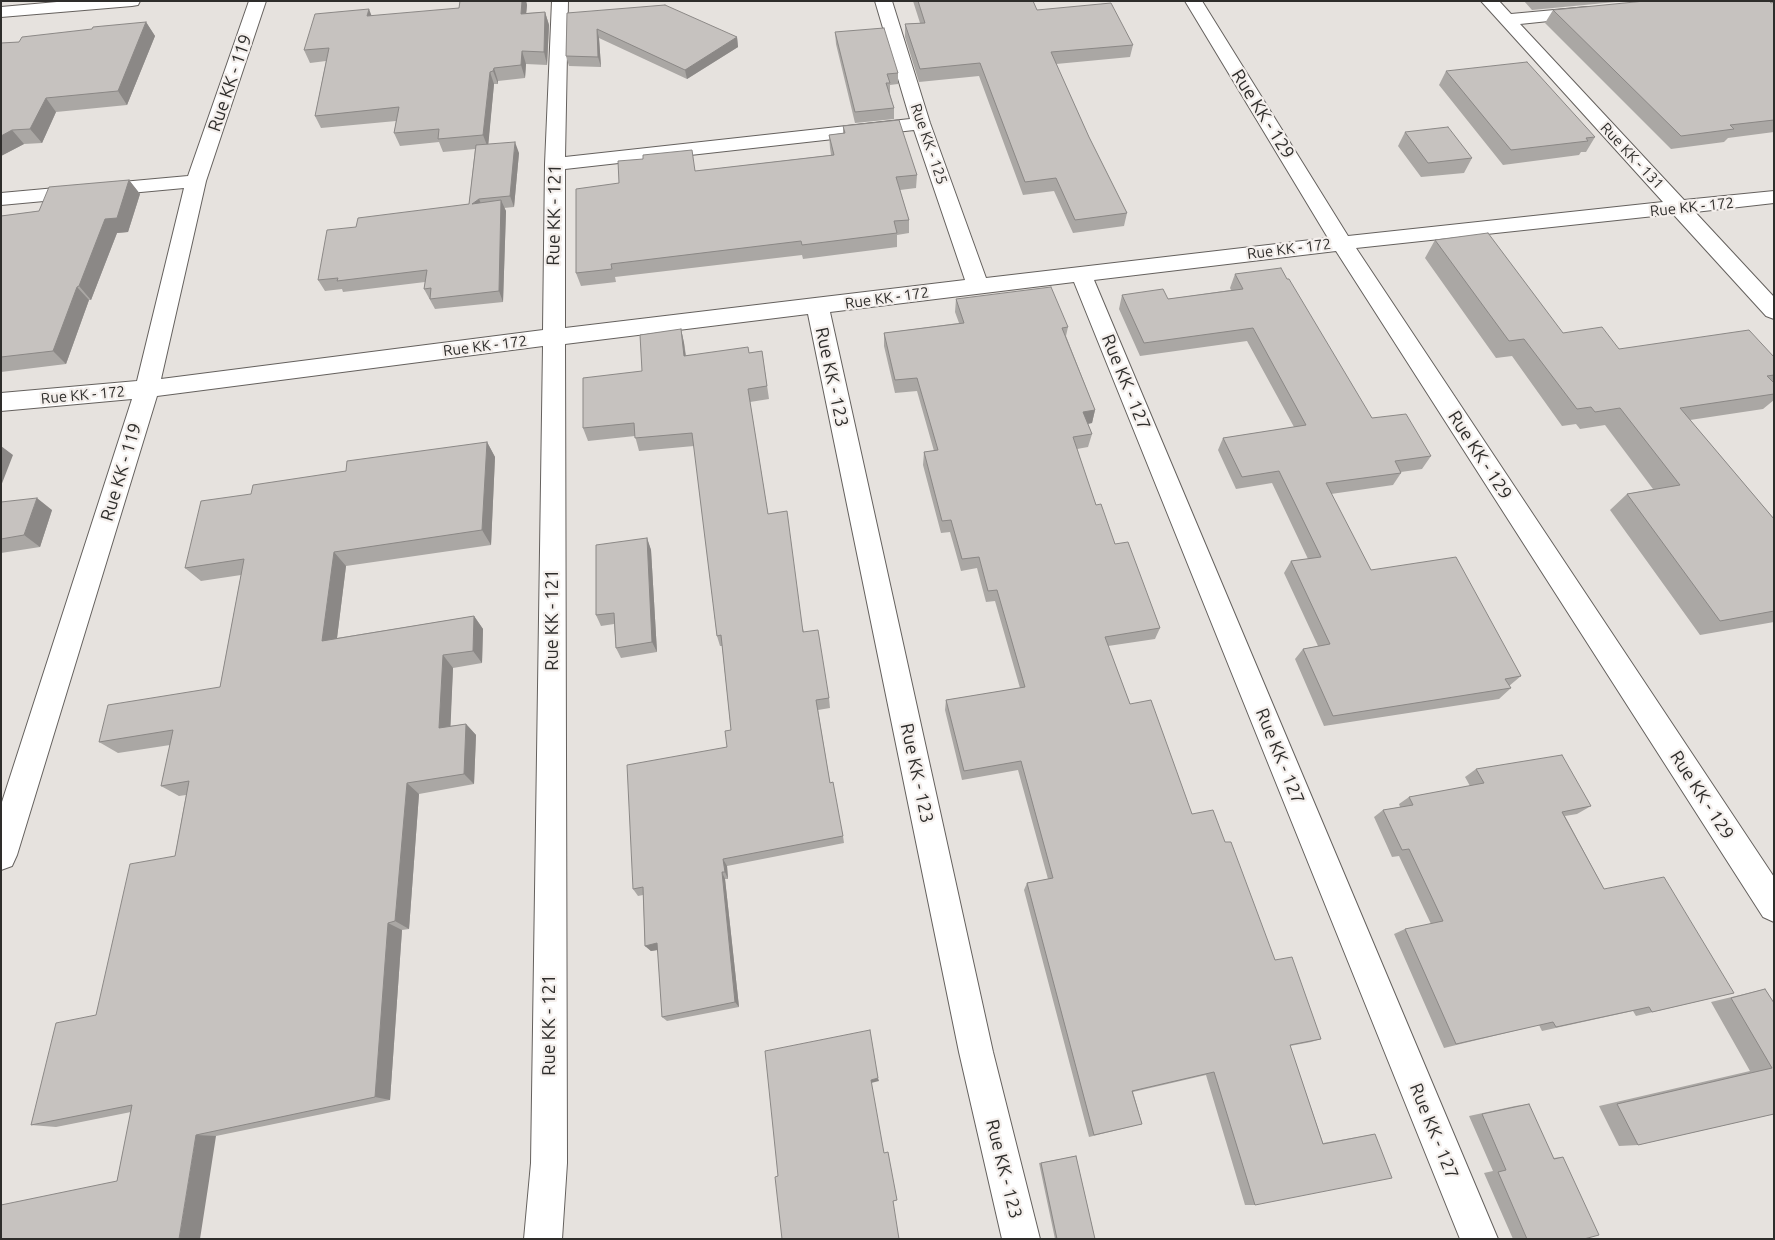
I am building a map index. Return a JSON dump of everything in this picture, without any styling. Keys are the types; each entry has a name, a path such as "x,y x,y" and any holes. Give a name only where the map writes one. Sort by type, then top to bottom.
{"street":[{"path":"1,12 132,1"},
{"name":"Rue KK - 119","path":"1,855 147,389 196,181 258,1"},
{"name":"Rue KK - 121","path":"543,1239 549,1153 553,337 555,164 560,1"},
{"name":"Rue KK - 125","path":"883,1 921,122 978,286"},
{"name":"Rue KK - 129","path":"1193,1 1342,243 1774,906"},
{"name":"Rue KK - 131","path":"1488,1 1774,311"},
{"path":"1506,20 1604,10"},
{"path":"555,164 921,122"},
{"path":"1,199 196,181"},
{"name":"Rue KK - 172","path":"1,402 147,389 553,337 818,307 1342,243 1774,197"},
{"name":"Rue KK - 127","path":"1081,274 1479,1239"},
{"name":"Rue KK - 123","path":"818,307 974,1043 1021,1239"}],"building":[{"path":"460,1 522,1 521,14 545,12 544,52 522,51 521,65 494,68 490,72 483,135 438,139 439,129 394,133 399,107 315,116 329,48 304,50 315,14 369,9 367,16 459,8"},
{"path":"918,1 1033,1 1037,10 1111,3 1133,45 1051,52 1089,137 1127,213 1075,220 1056,178 1025,182 980,63 920,69 905,24 925,23"},
{"path":"1645,1 1774,2 1774,120 1730,125 1734,129 1681,136 1553,10"},
{"path":"665,5 737,37 685,70 597,29 598,57 566,56 567,13"},
{"path":"146,22 118,91 46,98 30,129 12,130 1,136 1,43 19,42 22,37"},
{"path":"884,28 898,73 887,74 890,83 886,83 894,108 855,112 835,32"},
{"path":"1527,62 1595,137 1586,138 1588,141 1511,150 1446,71"},
{"path":"899,120 917,175 896,177 909,220 894,221 897,233 802,245 801,241 611,264 612,269 576,273 576,189 619,183 618,161 643,159 643,155 692,150 695,171 834,155 829,135 845,133 843,126"},
{"path":"1448,127 1472,158 1428,163 1405,132"},
{"path":"515,142 510,196 479,199 472,204 501,200 499,291 430,299 431,288 424,289 427,270 337,281 338,278 318,280 327,230 356,227 358,218 469,204 476,145"},
{"path":"129,180 117,218 105,219 53,351 1,357 1,216 39,211 49,187"},
{"path":"1488,233 1563,333 1602,327 1619,349 1749,330 1774,357 1774,375 1767,376 1774,383 1774,394 1680,408 1774,519 1774,611 1720,621 1627,494 1680,485 1620,408 1595,412 1591,407 1577,409 1524,339 1509,341 1435,240"},
{"path":"1281,268 1372,418 1406,414 1431,456 1395,461 1401,473 1326,483 1371,570 1456,557 1521,676 1505,679 1511,688 1333,716 1303,649 1330,644 1291,561 1321,557 1279,471 1242,477 1223,438 1306,425 1253,328 1144,343 1122,295 1163,289 1168,299 1243,289 1235,274"},
{"path":"1051,287 1068,327 1062,328 1095,410 1083,412 1092,434 1073,437 1096,505 1101,504 1115,544 1128,542 1160,628 1105,637 1130,704 1151,700 1192,814 1213,810 1225,842 1231,842 1275,960 1292,957 1321,1039 1290,1045 1323,1144 1375,1134 1392,1178 1255,1205 1214,1072 1132,1091 1142,1124 1094,1135 1027,883 1053,878 1021,761 964,771 946,700 1025,687 997,590 988,591 979,557 962,559 951,520 942,521 924,452 938,450 917,378 895,380 884,333 964,323 956,299"},
{"path":"681,329 684,356 748,347 749,353 762,351 767,386 748,389 768,514 787,511 803,632 818,630 829,698 816,700 830,783 833,782 843,836 723,859 725,872 722,872 735,1002 662,1017 657,943 645,946 643,887 633,889 627,765 727,747 725,731 731,730 721,635 717,636 692,433 635,438 634,423 583,428 583,378 642,371 640,335"},
{"path":"487,442 482,530 334,552 322,641 474,616 473,651 443,655 439,728 466,724 464,774 407,783 395,921 388,923 375,1097 196,1135 179,1239 1,1239 1,1205 117,1181 132,1105 31,1125 56,1023 96,1015 130,864 175,856 189,781 161,786 173,730 99,742 108,705 220,687 244,559 185,568 201,501 251,494 253,485 346,471 347,461"},
{"path":"37,498 24,535 1,539 1,502"},
{"path":"647,538 652,642 616,648 614,613 596,615 596,545"},
{"path":"1562,755 1591,806 1562,812 1604,889 1664,877 1734,993 1652,1012 1649,1007 1556,1027 1553,1022 1456,1044 1405,929 1443,921 1409,849 1402,850 1383,810 1413,805 1409,797 1484,783 1476,769"},
{"path":"1765,989 1774,1003 1774,1114 1638,1145 1617,1104 1772,1068 1731,998"},
{"path":"870,1030 878,1078 871,1080 884,1153 888,1152 897,1200 893,1201 899,1239 782,1239 775,1177 778,1176 765,1051"},
{"path":"1529,1104 1554,1159 1563,1157 1599,1235 1584,1239 1527,1239 1498,1172 1506,1170 1482,1114"},
{"path":"1076,1156 1095,1239 1057,1239 1041,1163"}]}
